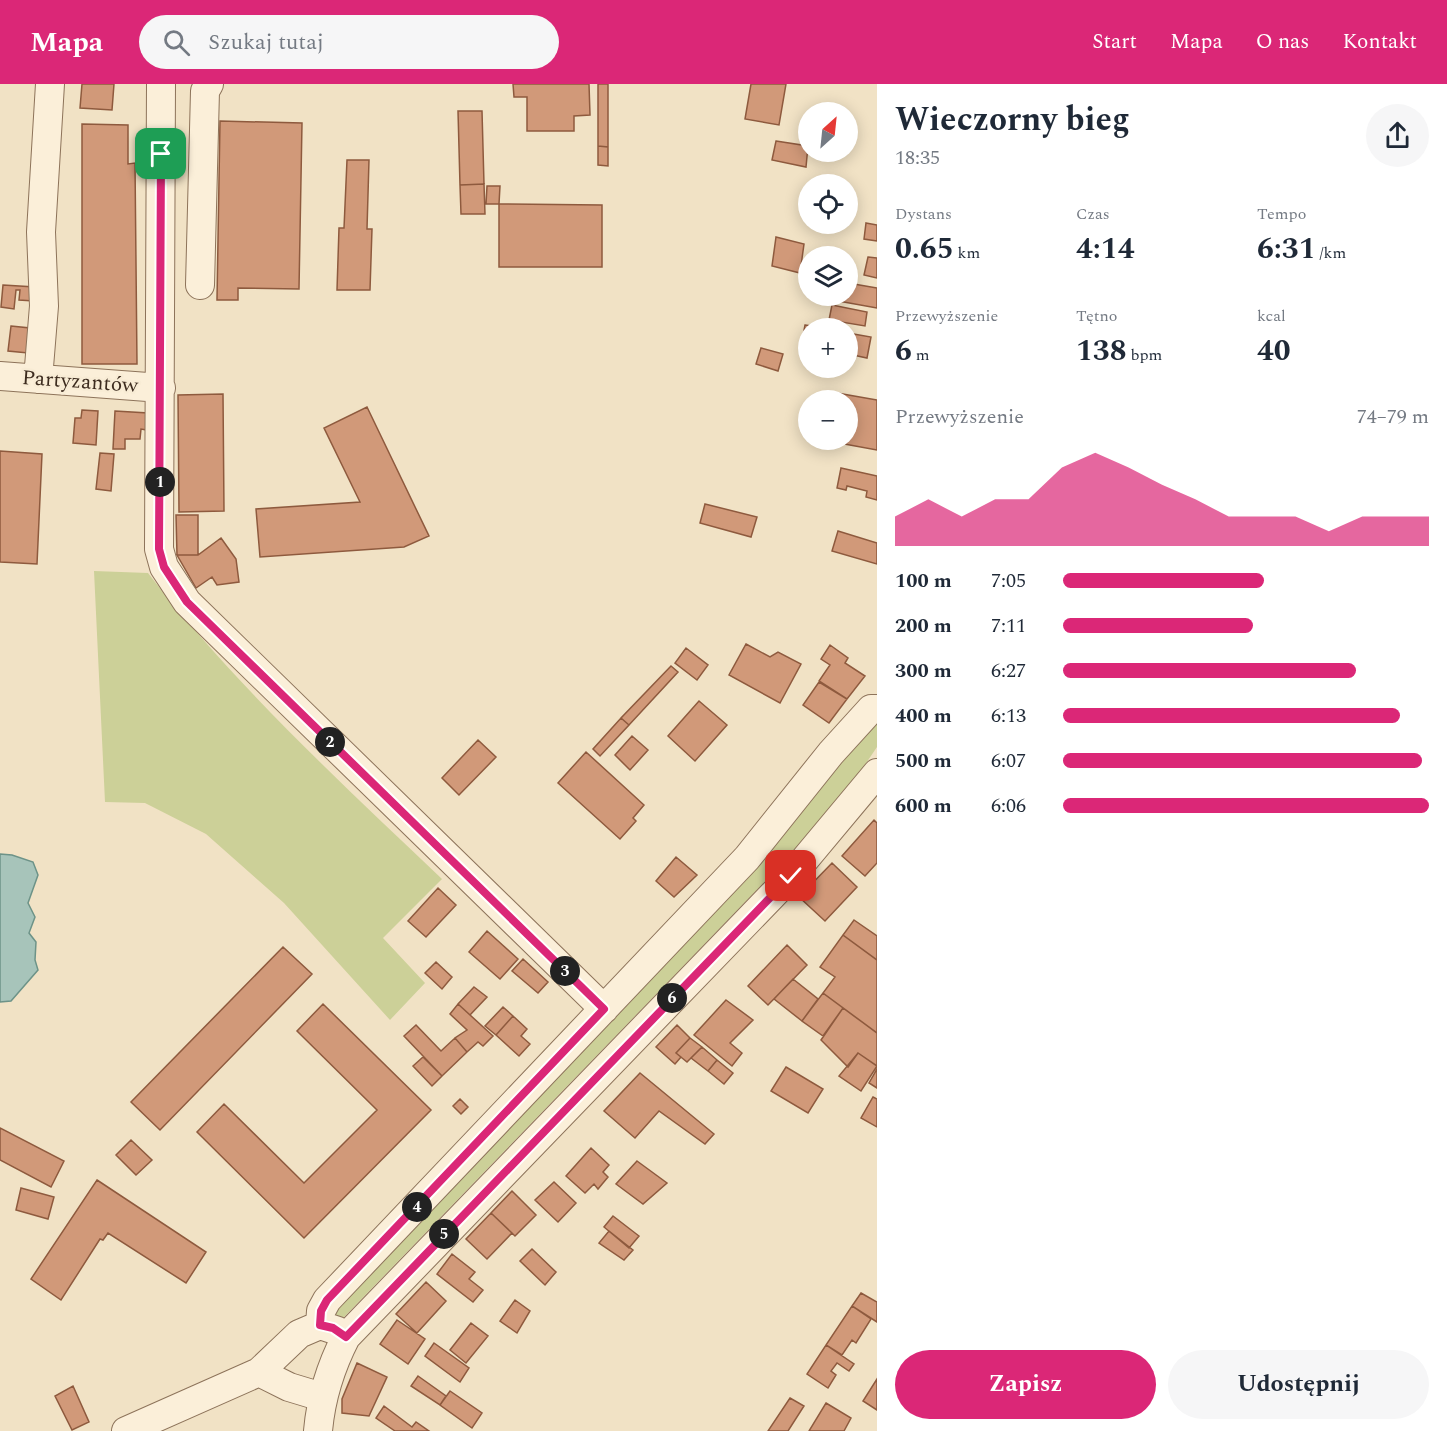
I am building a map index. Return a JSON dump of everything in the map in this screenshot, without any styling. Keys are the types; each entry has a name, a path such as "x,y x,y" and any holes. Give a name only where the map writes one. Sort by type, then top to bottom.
{"street":[{"path":"38,379 44,306 41,232 50,84"},
{"path":"161,84 159,549 164,567 173,584 187,602 604,1009"},
{"path":"200,285 205,92 210,84"},
{"name":"Partyzantów","path":"0,376 161,388"},
{"path":"320,1325 321,1311 327,1300 747,858 831,753 871,709 877,709"},
{"path":"318,1431 322,1397 329,1371 346,1337 791,876 877,773"},
{"path":"126,1431 259,1372 299,1334 320,1325 333,1328 346,1337"},
{"path":"259,1372 289,1387 322,1397"}],"green space":[{"path":"94,571 148,573 181,614 252,693 327,769 442,879 383,938 425,983 390,1020 284,903 206,834 145,803 105,802"},
{"path":"877,720 877,747 854,781 808,837 344,1317 338,1318 334,1314 334,1307"}],"water":[{"path":"0,854 12,855 33,862 38,875 28,903 35,917 29,933 36,942 35,960 38,970 11,1001 0,1002"}],"building":[{"path":"82,84 114,84 112,110 80,108"},
{"path":"513,84 589,84 590,115 574,116 574,131 527,131 527,97 514,97"},
{"path":"598,84 608,84 608,147 598,146"},
{"path":"751,84 786,84 779,125 745,119"},
{"path":"458,111 482,111 484,184 460,185"},
{"path":"220,121 302,123 299,289 238,288 238,300 217,300"},
{"path":"82,124 128,125 128,164 135,163 137,364 82,364"},
{"path":"776,141 798,144 798,162 806,162 806,167 772,160"},
{"path":"598,146 608,147 608,166 598,165"},
{"path":"347,160 369,160 367,229 372,229 370,290 337,290 339,228 344,228"},
{"path":"484,184 485,214 461,214 460,185"},
{"path":"487,186 500,186 499,204 486,204"},
{"path":"499,204 602,205 602,267 499,267"},
{"path":"866,223 877,225 877,241 864,239"},
{"path":"776,237 804,244 804,246 798,246 798,272 772,266"},
{"path":"868,257 877,258 877,278 864,275"},
{"path":"3,285 35,287 34,301 19,300 20,290 16,290 14,309 1,307"},
{"path":"858,285 877,288 877,308 858,305"},
{"path":"832,306 867,312 865,326 858,325 858,318 829,318"},
{"path":"11,326 30,328 28,353 8,351"},
{"path":"858,335 871,337 867,358 858,356"},
{"path":"761,348 783,354 778,371 756,364"},
{"path":"223,394 224,511 179,512 178,395"},
{"path":"858,397 877,400 877,450 858,447"},
{"path":"367,407 429,536 404,547 260,557 256,509 360,502 324,428"},
{"path":"82,410 98,411 96,445 73,443 75,418 81,418"},
{"path":"115,411 148,413 147,430 141,429 140,439 125,439 125,449 113,449"},
{"path":"0,451 42,454 37,564 0,562"},
{"path":"100,453 114,454 111,491 96,489"},
{"path":"841,468 877,476 877,500 866,497 867,491 847,486 846,490 837,488"},
{"path":"705,504 757,517 751,537 700,523"},
{"path":"176,515 198,515 198,555 177,555"},
{"path":"838,531 877,543 877,564 832,551"},
{"path":"221,538 236,559 239,582 217,585 212,577 196,588 177,555 198,555"},
{"path":"746,644 770,657 778,652 801,664 780,703 729,675"},
{"path":"830,645 848,658 845,663 865,676 847,699 819,681 830,665 821,659"},
{"path":"686,648 708,665 697,680 675,663"},
{"path":"671,666 678,672 629,725 621,718"},
{"path":"819,682 847,699 829,723 803,705"},
{"path":"699,701 727,725 695,761 668,736"},
{"path":"621,718 629,725 600,756 593,749"},
{"path":"632,736 648,750 630,770 615,755"},
{"path":"478,740 496,757 459,795 442,778"},
{"path":"586,752 644,805 633,818 636,821 620,839 558,783"},
{"path":"874,820 877,823 877,863 865,876 842,856"},
{"path":"676,857 697,875 674,897 656,881"},
{"path":"832,863 857,887 825,921 799,897"},
{"path":"438,888 456,905 426,937 408,921"},
{"path":"854,920 877,936 877,960 843,935"},
{"path":"487,931 518,959 500,979 469,952"},
{"path":"843,935 877,960 877,1033 823,993 835,977 820,967"},
{"path":"787,945 807,965 768,1005 748,986"},
{"path":"283,947 312,974 160,1130 131,1102"},
{"path":"523,959 548,982 538,993 512,971"},
{"path":"436,962 452,977 442,989 425,973"},
{"path":"793,979 818,999 802,1021 774,999"},
{"path":"474,987 487,997 470,1015 458,1004"},
{"path":"823,993 843,1008 823,1036 802,1021"},
{"path":"726,1000 753,1020 730,1043 742,1053 732,1066 694,1035"},
{"path":"323,1004 431,1110 304,1238 197,1132 224,1104 304,1183 377,1110 297,1031"},
{"path":"458,1004 493,1036 483,1046 478,1042 467,1052 455,1038 467,1030 450,1014"},
{"path":"503,1007 513,1016 496,1035 485,1026"},
{"path":"843,1008 877,1033 877,1066 858,1053 848,1067 821,1040"},
{"path":"513,1016 527,1029 521,1036 530,1044 519,1056 496,1035"},
{"path":"416,1025 441,1051 455,1038 467,1052 442,1076 404,1036"},
{"path":"677,1025 690,1038 676,1053 681,1057 675,1064 656,1047"},
{"path":"690,1038 702,1047 687,1062 676,1053"},
{"path":"702,1047 717,1060 708,1071 691,1058"},
{"path":"858,1053 877,1066 861,1091 839,1076"},
{"path":"423,1057 442,1076 432,1086 413,1066"},
{"path":"717,1060 733,1073 724,1084 708,1071"},
{"path":"786,1067 823,1089 808,1113 771,1091"},
{"path":"877,1069 877,1088 869,1083"},
{"path":"640,1073 714,1134 705,1144 659,1111 635,1138 604,1111"},
{"path":"873,1097 877,1099 877,1127 861,1118"},
{"path":"460,1099 468,1107 461,1114 453,1106"},
{"path":"0,1128 64,1161 51,1187 0,1160"},
{"path":"131,1140 152,1160 136,1175 116,1155"},
{"path":"591,1148 609,1165 603,1172 608,1177 598,1189 594,1184 585,1193 566,1176"},
{"path":"637,1161 667,1183 643,1204 616,1184"},
{"path":"97,1180 206,1252 186,1283 108,1233 103,1240 100,1239 61,1300 31,1279"},
{"path":"554,1182 576,1203 558,1222 535,1200"},
{"path":"21,1188 54,1197 48,1219 16,1210"},
{"path":"512,1191 536,1215 515,1236 491,1213"},
{"path":"491,1213 512,1233 487,1259 466,1239"},
{"path":"613,1216 639,1236 629,1248 604,1227"},
{"path":"609,1231 633,1250 624,1260 599,1243"},
{"path":"532,1249 556,1272 545,1285 520,1261"},
{"path":"452,1254 475,1272 469,1279 483,1290 473,1302 437,1274"},
{"path":"426,1282 446,1301 417,1333 396,1314"},
{"path":"861,1293 877,1302 877,1322 852,1306"},
{"path":"515,1300 530,1311 517,1333 500,1321"},
{"path":"852,1306 871,1319 856,1343 852,1340 842,1355 826,1345"},
{"path":"397,1320 425,1339 408,1364 380,1344"},
{"path":"471,1323 488,1336 466,1363 450,1350"},
{"path":"434,1343 469,1368 460,1382 425,1356"},
{"path":"826,1345 854,1364 849,1371 837,1363 831,1371 836,1375 828,1388 807,1374"},
{"path":"357,1363 387,1377 369,1416 342,1413 342,1399"},
{"path":"418,1376 446,1396 440,1405 411,1386"},
{"path":"877,1379 877,1410 863,1401"},
{"path":"73,1386 89,1422 72,1430 55,1396"},
{"path":"450,1391 482,1413 472,1428 440,1405"},
{"path":"790,1398 804,1406 788,1431 768,1431"},
{"path":"826,1403 851,1418 844,1431 809,1431"},
{"path":"384,1406 412,1427 416,1422 429,1431 395,1431 376,1418"}],"route":[{"path":"161,154 159,549 164,567 173,584 187,602 604,1009 327,1300 321,1311 320,1325 333,1328 346,1337 633,1037 791,876"}]}
